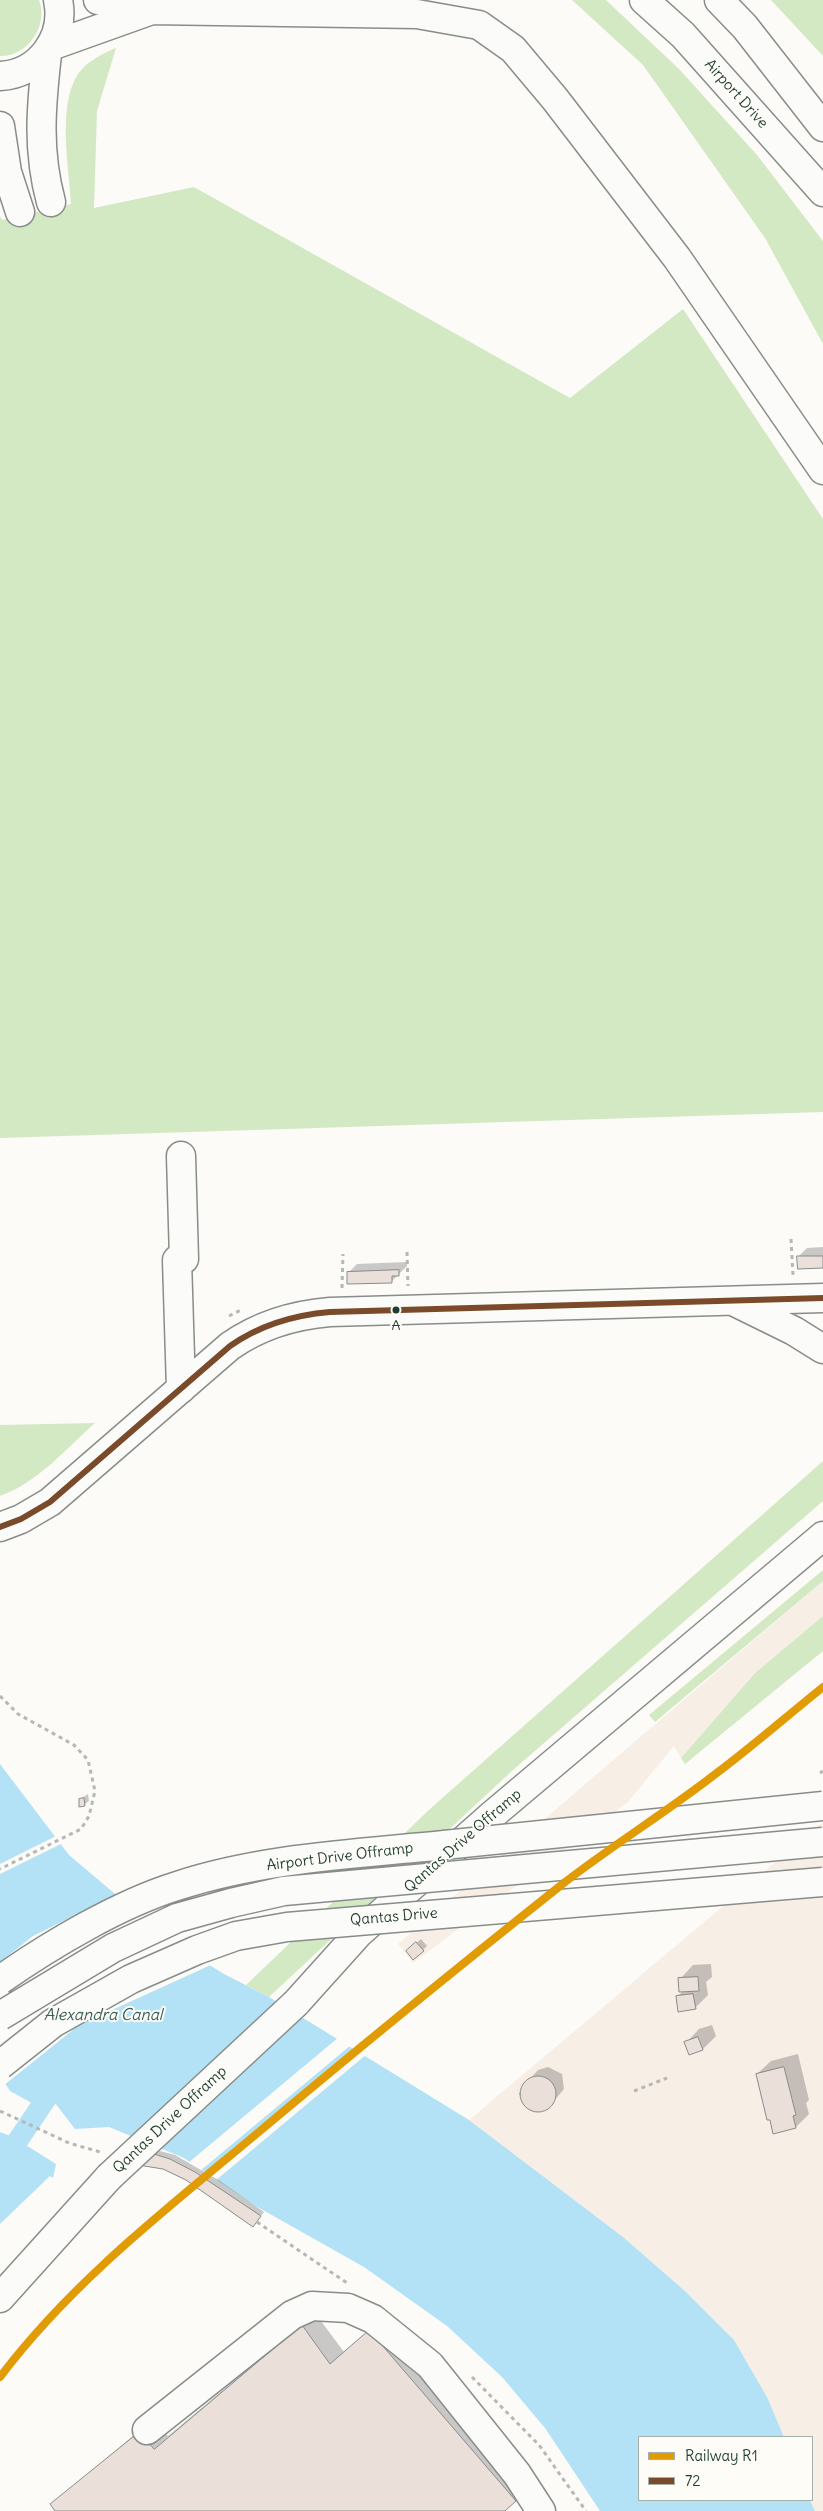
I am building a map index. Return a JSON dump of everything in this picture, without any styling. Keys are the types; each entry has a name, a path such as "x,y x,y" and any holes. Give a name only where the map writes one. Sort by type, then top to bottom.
{"main road":[{"path":"51,202 44,177 40,147 49,50 58,30 58,0"},
{"name":"Airport Drive","path":"644,0 683,35 823,192"},
{"path":"719,0 823,107"},
{"path":"0,76 26,70 49,50 113,9 417,14 479,25 513,49 555,99 678,258 823,470"},
{"path":"745,27 823,127"},
{"path":"0,126 7,172 20,212"},
{"path":"181,1156 188,1383"},
{"path":"0,1527 21,1519 50,1502 230,1346 248,1335 280,1321 312,1313 729,1299 823,1298"},
{"path":"729,1299 794,1331 823,1349"},
{"name":"Qantas Drive Offramp","path":"0,2298 109,2177 296,2003 359,1933 484,1822 823,1536"},
{"name":"Airport Drive Offramp","path":"0,1980 33,1957 137,1901 177,1886 225,1873 320,1858 823,1806"},
{"path":"0,2016 113,1948 177,1918 284,1891 823,1842"},
{"name":"Qantas Drive","path":"0,2064 53,2024 131,1978 236,1936 287,1927 823,1882"},
{"path":"147,2430 292,2315 312,2306 348,2308 373,2319 430,2365 517,2474 541,2511"}],"path":[{"path":"791,1239 793,1275"},
{"path":"407,1252 408,1287"},
{"path":"342,1288 343,1254"},
{"path":"0,1696 18,1714 74,1745 88,1760 94,1782 94,1798 89,1816 81,1830 0,1869"},
{"path":"634,2091 667,2078"},
{"path":"0,2111 69,2143"}],"shaded area":[{"path":"823,1581 823,1616 755,1673 681,1758 674,1746 628,1802 413,1963 398,1944"},
{"path":"823,1822 823,2511 815,2511 810,2501 813,2501 813,2436 784,2436 767,2397 734,2340 685,2291 623,2237 469,2120"}],"green space":[{"path":"0,0 39,0 41,20 38,29 27,46 10,55 0,56"},
{"path":"572,0 606,0 679,69 757,155 823,241 823,344 765,238 643,65"},
{"path":"771,0 823,0 823,56"},
{"path":"116,48 97,111 94,208 194,187 570,398 683,309 823,519 823,1112 0,1138 0,216 2,220 71,204 66,119 72,87 78,74 86,65 100,55"},
{"path":"95,1423 39,1474 14,1490 0,1496 0,1425"},
{"path":"823,1461 823,1501 513,1770 269,1997 246,1985 431,1808"},
{"path":"823,1570 823,1581 655,1722 649,1715"},
{"path":"823,1616 823,1651 685,1764 681,1758 755,1673"}],"water":[{"name":"Alexandra Canal","path":"0,1764 69,1855 172,1942 224,1974 269,1997 469,2120 623,2237 685,2291 734,2340 767,2397 784,2436 638,2436 638,2501 810,2501 815,2511 600,2511 545,2428 502,2377 447,2326 364,2267 254,2205 184,2158 109,2127 75,2129 55,2103 39,2107 10,2091 0,2076"},
{"path":"0,2132 13,2137 56,2164 53,2178 50,2176 0,2224"}],"pier":[{"path":"58,1835 63,1843 0,1874 0,1864"},
{"path":"118,1894 174,1940 213,1964 79,2025 3,2086 0,2081 0,1962 33,1936"},
{"path":"339,2037 351,2045 200,2171 188,2163"},
{"path":"356,2047 367,2054 215,2181 204,2174"}],"building":[{"path":"797,1256 823,1256 823,1268 798,1269"},
{"name":"A","path":"399,1270 399,1276 392,1276 392,1283 347,1284 347,1272"},
{"path":"84,1798 85,1806 79,1807 79,1799"},
{"path":"416,1942 424,1951 413,1960 406,1951"},
{"path":"698,1977 699,1991 679,1992 678,1978"},
{"path":"693,1994 696,2009 678,2012 676,1996"},
{"path":"698,2037 703,2050 689,2055 684,2042"},
{"path":"784,2067 796,2115 793,2116 796,2128 773,2134 770,2120 767,2120 756,2074"},
{"path":"538,2076 545,2077 551,2081 555,2087 555,2101 551,2107 545,2111 538,2112 531,2111 525,2107 521,2101 520,2094 521,2087 525,2081 531,2077"},
{"path":"151,2153 170,2159 195,2172 261,2216 253,2227 186,2180 163,2169 138,2165"},
{"path":"302,2325 330,2364 369,2330 516,2501 505,2511 55,2511 50,2504 139,2432 154,2449"}],"waterway":[{"path":"0,2167 56,2084"}],"rail line":[{"name":"R1","path":"0,2377 57,2310 88,2279 186,2192 368,2041 560,1886 699,1787 823,1687"}],"transit line":[{"name":"72","path":"0,1527 21,1519 50,1502 230,1346 253,1332 278,1322 330,1312 823,1298"}],"place":[{"name":"A","path":"396,1310"}]}
